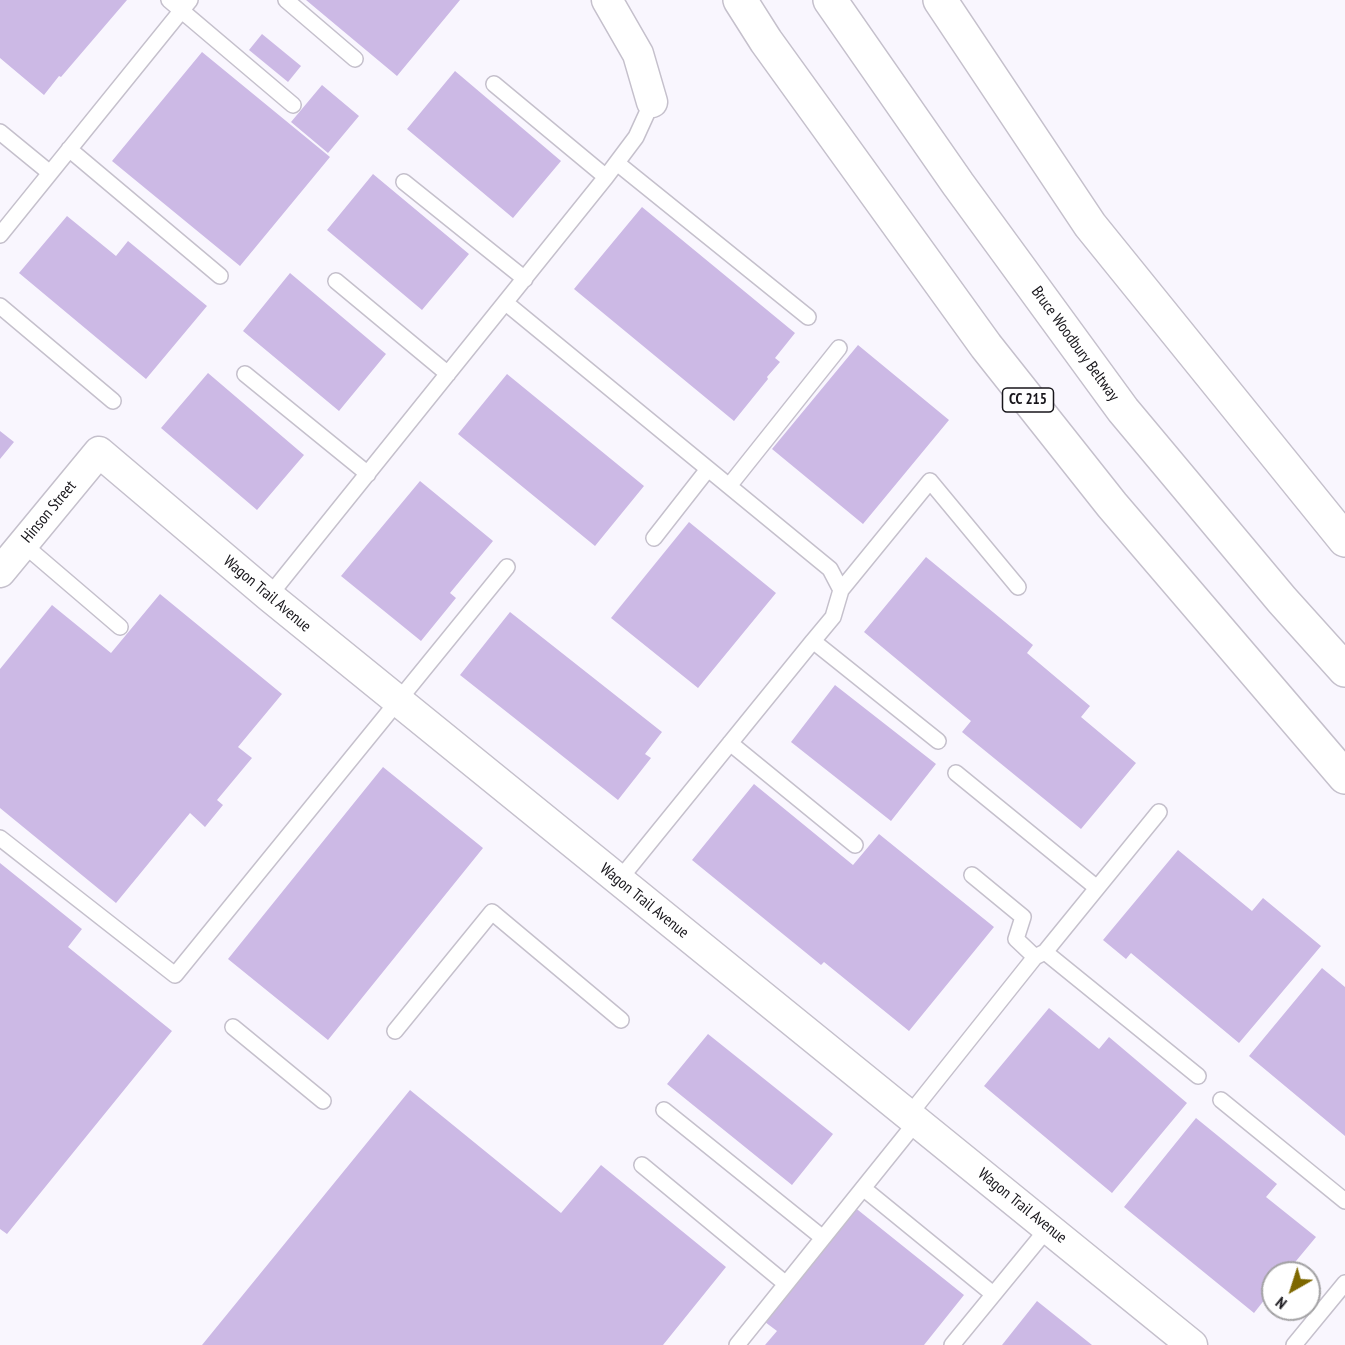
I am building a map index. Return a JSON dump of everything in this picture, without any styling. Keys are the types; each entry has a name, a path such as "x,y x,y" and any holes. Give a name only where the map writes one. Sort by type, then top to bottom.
{"highway":[{"name":"CC 215","path":"740,0 766,41 986,346 1112,505 1345,777"},
{"name":"Bruce Woodbury Beltway","path":"830,0 958,184 1123,410 1282,600 1345,670"},
{"path":"940,0 1090,225 1345,540"}],"street":[{"path":"607,0 638,54 652,102"},
{"name":"Hinson Street","path":"0,572 99,453"},
{"name":"Wagon Trail Avenue","path":"99,453 269,596 1192,1345"}],"lane":[{"path":"169,0 186,5 293,105"},
{"path":"285,0 355,59"},
{"path":"0,235 186,5"},
{"path":"494,84 606,177"},
{"path":"269,596 617,163 636,137 652,102"},
{"path":"0,132 50,173"},
{"path":"69,149 220,276"},
{"path":"617,163 808,318"},
{"path":"404,182 525,279"},
{"path":"336,281 448,374"},
{"path":"506,303 830,569 841,590"},
{"path":"0,306 114,401"},
{"path":"729,486 839,348"},
{"path":"245,374 368,474"},
{"path":"654,537 708,469"},
{"path":"620,880 833,617 841,590 930,481 1018,587"},
{"path":"23,544 120,627"},
{"path":"0,838 175,975 507,567"},
{"path":"813,641 938,741"},
{"path":"730,743 855,845"},
{"path":"956,773 1097,888"},
{"path":"737,1345 863,1188 913,1118 1040,955 1159,812"},
{"path":"972,875 1023,917 1016,939 1198,1076"},
{"path":"395,1031 492,912 621,1020"},
{"path":"233,1027 323,1101"},
{"path":"1221,1100 1345,1201"},
{"path":"664,1110 823,1238"},
{"path":"642,1165 786,1284"},
{"path":"863,1188 993,1294"},
{"path":"952,1345 1048,1227"},
{"path":"1294,1345 1345,1283"}],"building":[{"path":"0,0 127,0 44,95 0,58"},
{"path":"306,0 460,0 397,76"},
{"path":"262,34 301,66 288,82 249,50"},
{"path":"202,52 330,157 240,266 112,161"},
{"path":"455,71 561,161 513,218 407,129"},
{"path":"322,85 359,116 328,153 291,122"},
{"path":"373,174 469,254 422,310 327,230"},
{"path":"642,207 795,333 775,358 780,362 734,421 574,289"},
{"path":"67,216 116,256 128,241 207,306 146,379 19,273"},
{"path":"290,273 386,354 339,411 243,331"},
{"path":"858,345 949,420 863,524 772,449"},
{"path":"208,373 304,455 257,510 161,428"},
{"path":"507,374 644,486 595,546 458,434"},
{"path":"0,431 14,442 0,459"},
{"path":"420,481 493,541 450,593 456,598 421,641 341,576"},
{"path":"689,522 776,593 698,688 611,618"},
{"path":"926,557 1033,645 1027,653 1090,706 1081,717 1136,763 1081,829 962,732 971,721 864,632"},
{"path":"160,594 282,694 238,747 252,758 217,800 223,805 205,827 190,813 116,903 0,808 0,669 52,605 111,653"},
{"path":"510,612 662,732 645,754 651,758 618,800 460,675"},
{"path":"835,685 936,764 891,821 791,742"},
{"path":"383,767 483,848 328,1040 228,959"},
{"path":"754,784 853,865 879,834 994,927 909,1031 824,962 821,965 692,860"},
{"path":"1178,850 1252,911 1263,898 1321,946 1239,1043 1131,953 1126,959 1103,940"},
{"path":"0,863 82,929 68,947 172,1031 7,1234 0,1229"},
{"path":"1322,968 1345,987 1345,1136 1249,1056"},
{"path":"1049,1008 1099,1049 1109,1037 1187,1103 1112,1193 984,1086"},
{"path":"708,1034 833,1134 792,1185 667,1084"},
{"path":"410,1090 561,1213 601,1165 726,1267 663,1345 202,1345"},
{"path":"1196,1118 1277,1184 1266,1197 1316,1237 1296,1261 1261,1261 1261,1304 1254,1313 1124,1207"},
{"path":"853,1206 964,1295 924,1345 765,1345 777,1331 761,1319"},
{"path":"1037,1301 1092,1345 1002,1345"}]}
